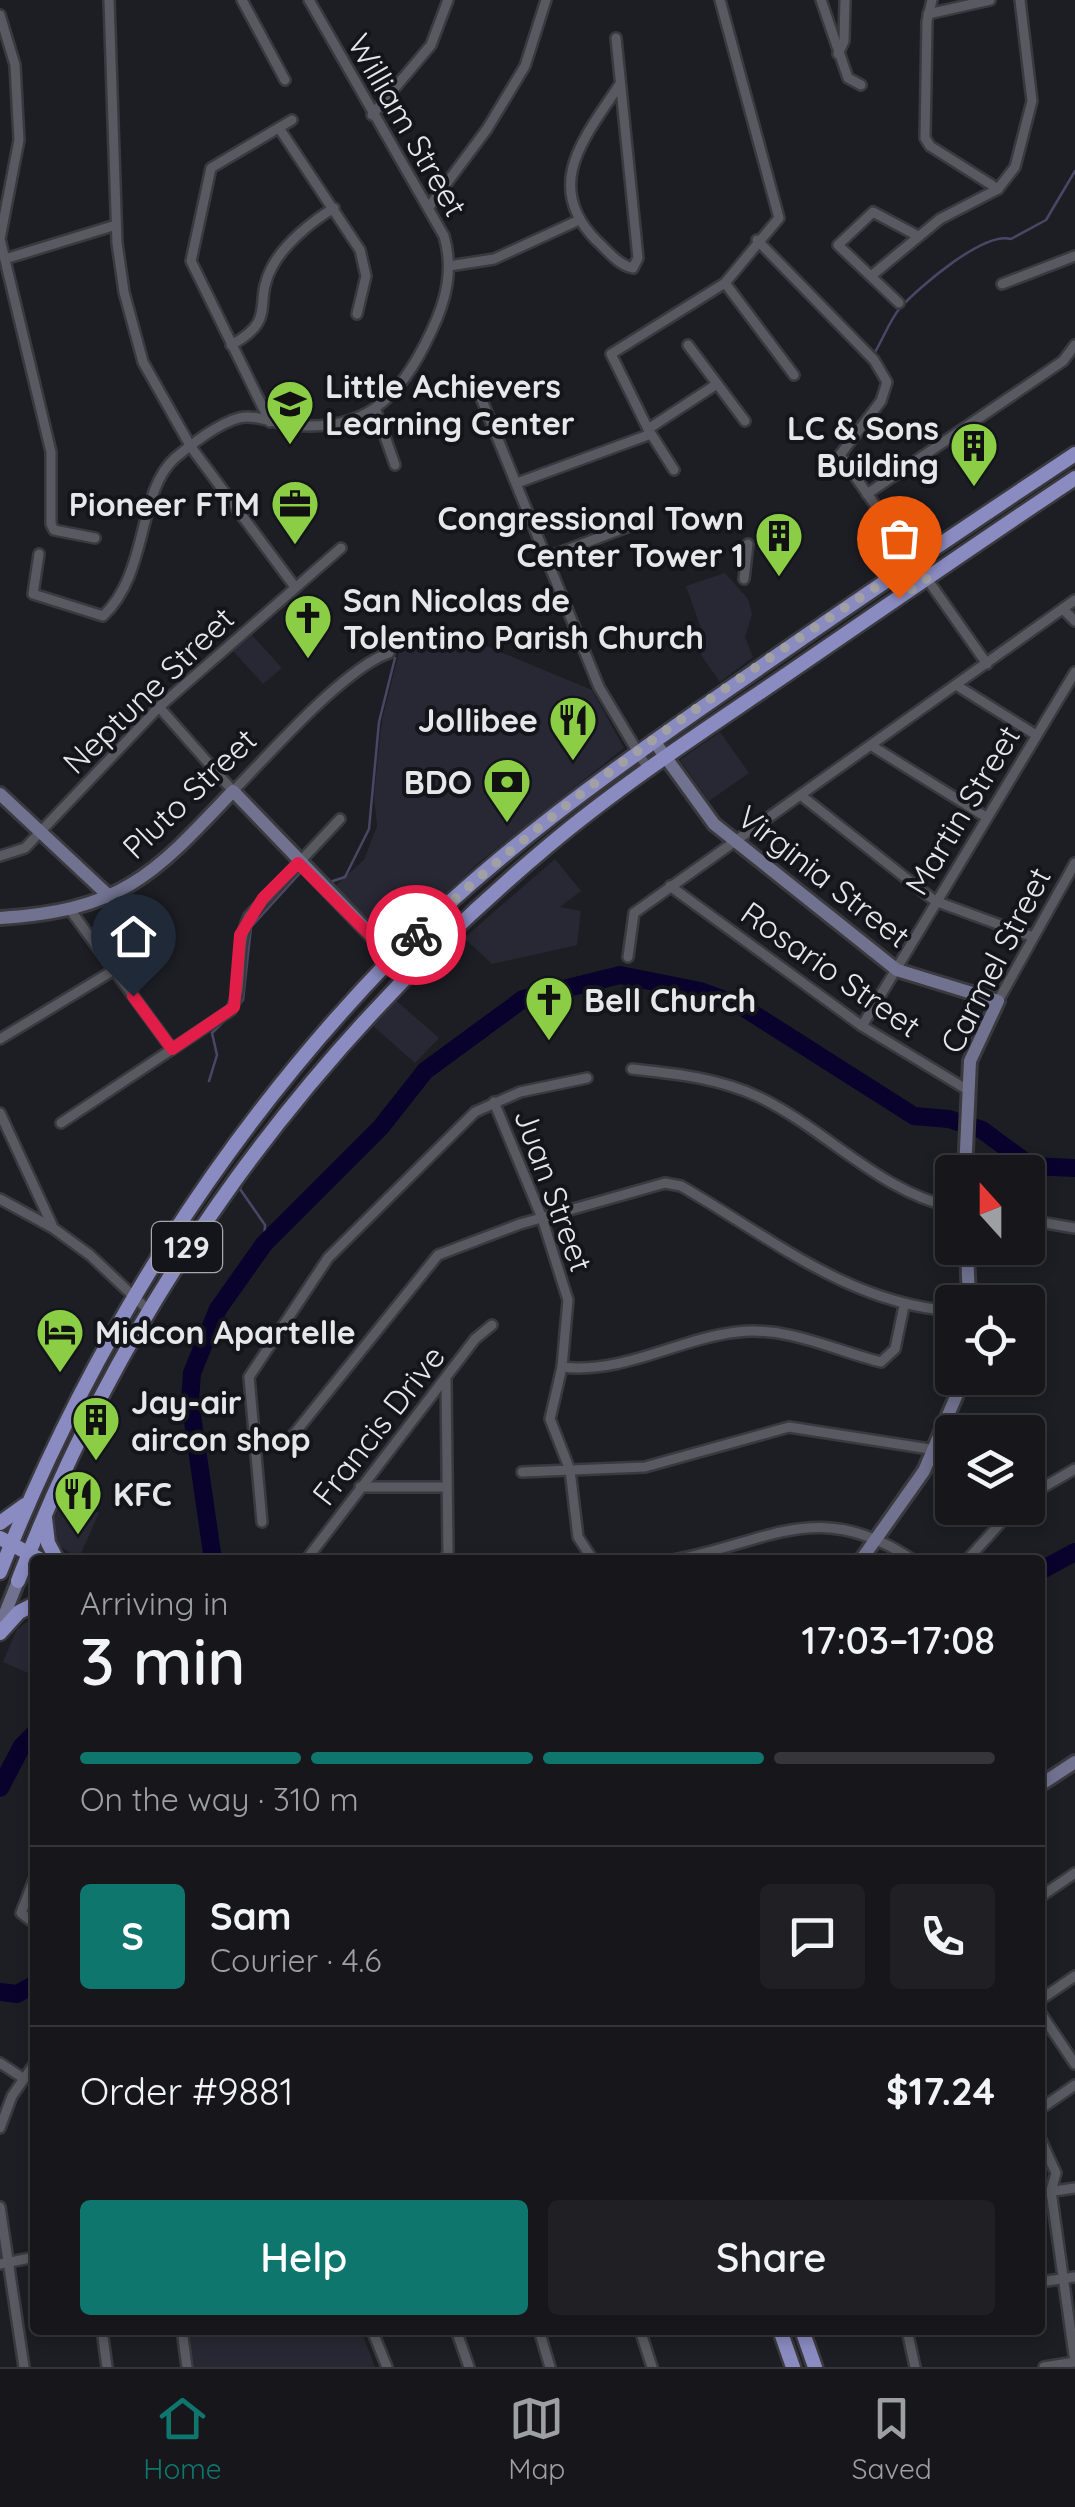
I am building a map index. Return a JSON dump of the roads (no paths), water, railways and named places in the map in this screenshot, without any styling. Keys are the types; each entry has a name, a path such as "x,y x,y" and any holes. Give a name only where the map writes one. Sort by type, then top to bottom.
{"main road":[{"name":"129","path":"0,1572 5,1541 132,1299 236,1143 316,1041 393,958 466,888 654,740 1075,454"},
{"name":"129","path":"35,1555 46,1510 91,1413 147,1309 255,1149 332,1055 409,974 551,843 648,770 1075,478"},
{"path":"0,1523 32,1496"},
{"path":"46,1510 46,1537 55,1555"},
{"path":"5,1541 31,1555"},
{"name":"129","path":"18,1581 30,1564"},
{"path":"0,1572 30,1587"},
{"path":"0,1629 30,1606"},
{"path":"782,2335 793,2367"},
{"path":"804,2335 815,2367"}],"street":[{"path":"110,0 116,226 124,292 143,362 191,447 294,587"},
{"path":"242,0 285,80"},
{"name":"William Street","path":"308,0 372,115 429,206 444,236 449,266 444,299 425,344 396,391 376,411"},
{"path":"372,115 431,45 442,26 448,0"},
{"path":"429,206 487,129 525,66 546,0"},
{"path":"674,470 649,432 611,354 725,283 758,240 776,224 778,216 720,0"},
{"path":"822,0 848,78 861,85"},
{"path":"838,54 844,40 844,0"},
{"path":"932,0 928,14 926,138 930,146 998,189"},
{"path":"928,14 990,0"},
{"path":"871,276 918,236 998,189 1015,167 1032,102 1020,0"},
{"path":"0,15 15,65 18,106 15,169 1,222 5,259 51,452 52,528 94,538"},
{"path":"616,38 636,266 621,264 577,221 572,165 620,84"},
{"path":"270,422 191,261 202,198 216,163 292,120"},
{"path":"280,128 334,208 365,264 357,314"},
{"path":"231,345 252,333 262,320 275,263 314,222 334,208"},
{"path":"899,303 838,244 840,238 879,212 918,236"},
{"path":"449,266 507,254 577,221"},
{"path":"5,259 116,226"},
{"path":"758,240 874,360 887,382 886,391 840,452 871,491 987,664"},
{"path":"1002,284 1075,256"},
{"path":"725,283 794,375"},
{"path":"688,344 745,421"},
{"path":"871,491 1063,361 1075,345"},
{"path":"517,483 649,432 717,384"},
{"path":"477,388 599,688 648,770"},
{"path":"40,554 32,594 103,616 126,587 157,488 174,460 242,417 323,425 376,411 396,465"},
{"path":"548,556 636,524"},
{"path":"744,579 748,544"},
{"name":"Neptune Street","path":"0,856 24,848 159,707 341,548"},
{"path":"628,957 631,918 670,886 803,796 1075,600"},
{"path":"1063,608 1075,621"},
{"name":"Pluto Street","path":"0,918 71,912 110,897 157,869 368,663 389,654"},
{"name":"Martin Street","path":"862,1026 1075,672"},
{"path":"956,686 1036,735"},
{"path":"159,707 298,863 409,974"},
{"name":"Virginia Street","path":"654,740 714,824 897,970 998,1001"},
{"path":"872,746 986,818"},
{"path":"0,794 110,897"},
{"path":"803,796 935,901 1033,936"},
{"path":"61,1124 234,1007 240,935 263,898 340,819"},
{"name":"Carmel Street","path":"965,1155 970,1061 998,1001 1075,863"},
{"name":"Rosario Street","path":"670,886 862,1026 966,1089"},
{"path":"71,912 172,1049"},
{"path":"0,1039 114,970"},
{"path":"632,1068 712,1078 762,1098 894,1183 935,1200"},
{"path":"262,1522 248,1377 328,1258 466,1119 494,1102 587,1078"},
{"name":"Juan Street","path":"494,1102 542,1218 568,1300 562,1366 550,1419 570,1470 578,1537 590,1555"},
{"path":"0,1113 53,1228"},
{"path":"253,1441 290,1439 438,1255 542,1218 674,1182 848,1288 904,1306 935,1309"},
{"path":"0,1200 53,1228 90,1254 132,1299 147,1309"},
{"path":"1045,1223 1075,1227"},
{"path":"562,1366 632,1362 733,1332 765,1331 881,1362 896,1348 904,1306"},
{"name":"Francis Drive","path":"310,1555 474,1339 492,1325"},
{"path":"446,1380 447,1555"},
{"path":"522,1472 646,1467 761,1431 788,1427 935,1450"},
{"path":"865,1555 912,1493 935,1452"},
{"path":"1045,1486 1075,1468"},
{"path":"360,1488 446,1487"},
{"path":"972,1555 999,1525"},
{"path":"709,1555 799,1527 855,1532 904,1555"},
{"name":"129","path":"0,1629 18,1581"},
{"path":"1045,1782 1075,1762"},
{"path":"1045,1894 1075,1873"},
{"path":"30,1890 21,1912 30,1920"},
{"path":"1045,1997 1075,1976"},
{"path":"1045,2019 1075,2064"},
{"path":"0,2062 23,2078"},
{"path":"0,2128 30,2069"},
{"path":"1045,2106 1075,2085"},
{"path":"1044,2367 1075,2362 1046,2192 1056,2173 1045,2149"},
{"path":"1046,2192 1075,2188"},
{"path":"0,2206 4,2263 24,2367"},
{"path":"4,2263 30,2258"},
{"path":"1045,2281 1075,2277"},
{"path":"103,2335 107,2367"},
{"path":"183,2335 187,2367"},
{"path":"374,2335 387,2367"},
{"path":"458,2335 469,2367"},
{"path":"540,2335 550,2367"},
{"path":"642,2335 652,2367"},
{"path":"907,2335 915,2367"}],"waterway":[{"path":"872,357 896,313 922,287 985,243 1011,239 1046,220 1075,171"},
{"path":"398,633 398,646"},
{"path":"311,863 330,882 345,877 369,829 379,722 395,658"},
{"path":"236,1008 243,1000 251,927 301,872"},
{"path":"212,1555 190,1401 192,1373 218,1309 264,1244 381,1127 425,1071 523,999 620,975 700,991 741,1006 914,1116 949,1119 982,1130 1031,1166 1075,1168"},
{"path":"209,1081 217,1055 212,1033 231,1014"},
{"path":"243,1181 240,1189 265,1225 264,1244"},
{"path":"1045,1568 1075,1552"},
{"path":"0,1788 30,1738"},
{"path":"0,1992 17,1994 30,1987"}],"place":[{"name":"Little Achievers Learning Center","path":"290,446"},
{"name":"LC & Sons Building","path":"974,488"},
{"name":"Pioneer FTM","path":"295,546"},
{"name":"Congressional Town Center Tower 1","path":"779,578"},
{"name":"San Nicolas de Tolentino Parish Church","path":"308,660"},
{"name":"Jollibee","path":"573,762"},
{"name":"BDO","path":"507,824"},
{"name":"Bell Church","path":"549,1042"},
{"name":"Midcon Apartelle","path":"60,1374"},
{"name":"Jay-air aircon shop","path":"96,1462"},
{"name":"KFC","path":"78,1536"}]}
